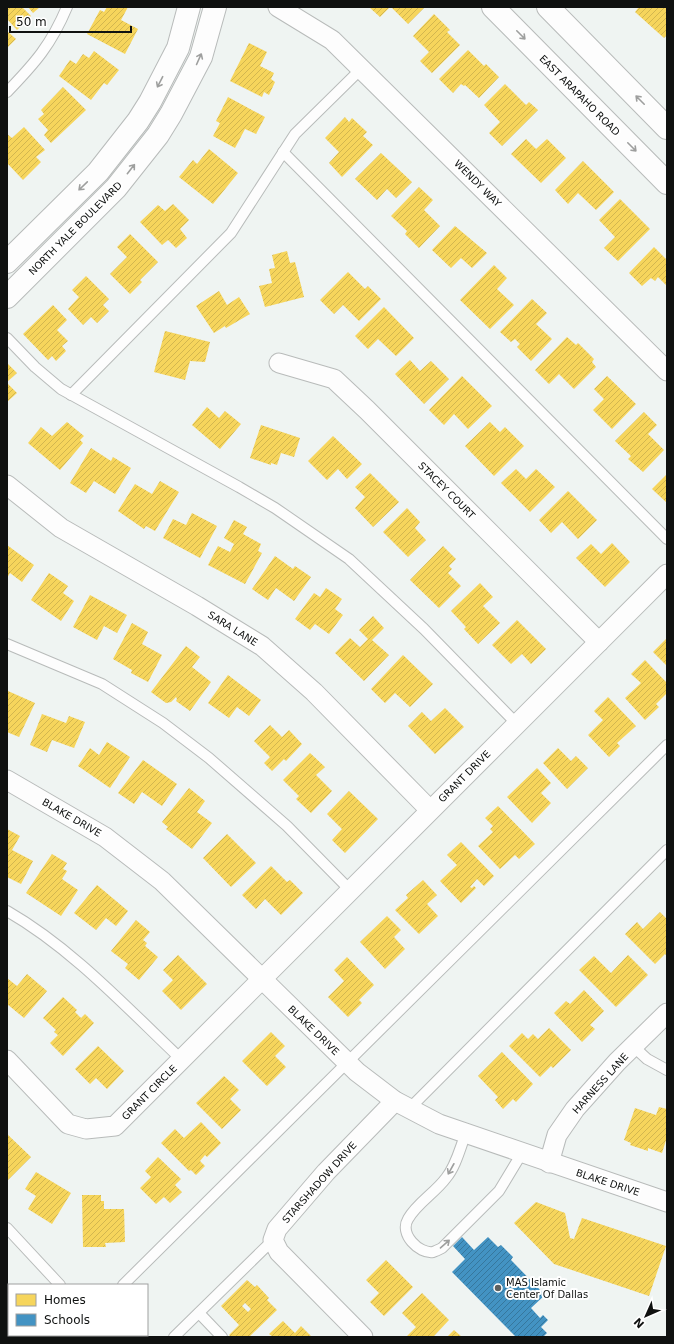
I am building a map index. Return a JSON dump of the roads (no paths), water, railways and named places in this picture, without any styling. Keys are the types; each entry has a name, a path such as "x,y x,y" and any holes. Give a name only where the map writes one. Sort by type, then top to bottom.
{"street":[{"path":"7,262 98,172 138,121 150,102 178,48 189,7"},
{"name":"NORTH YALE BOULEVARD","path":"7,297 116,188 158,135 171,114 201,57 215,7"},
{"name":"WENDY WAY","path":"278,7 332,40 362,68 667,372"},
{"name":"EAST ARAPAHO ROAD","path":"493,7 667,183"},
{"path":"548,7 667,128"},
{"name":"STACEY COURT","path":"279,363 334,379 373,416 599,642"},
{"name":"SARA LANE","path":"7,485 61,528 197,606 262,646 314,692 430,810"},
{"name":"GRANT DRIVE","path":"262,978 667,574"},
{"name":"BLAKE DRIVE","path":"7,780 105,837 162,881 348,1062 377,1088 402,1105 439,1124 549,1163 667,1202"},
{"name":"GRANT CIRCLE","path":"7,1060 68,1124 86,1129 115,1126 262,978"},
{"name":"HARNESS LANE","path":"549,1163 557,1135 574,1109 633,1046 667,1013"},
{"name":"STARSHADOW DRIVE","path":"274,1240 277,1229 326,1172 402,1105"},
{"path":"274,1240 279,1252 363,1337"}],"lane":[{"path":"7,92 38,60 58,30 67,7"},
{"path":"71,395 231,233 295,134 362,68"},
{"path":"283,152 667,539"},
{"path":"7,338 35,367 71,395 251,494 349,559 419,624 517,724"},
{"path":"7,644 102,684 163,723 209,758 287,826 350,890"},
{"path":"124,1284 667,745"},
{"path":"402,1105 667,850"},
{"path":"7,911 32,926 80,964 182,1060"},
{"path":"633,1046 647,1059 667,1070"},
{"path":"466,1133 455,1163 446,1178 420,1204 407,1220 406,1231 420,1250 434,1252 442,1248 499,1191 522,1153"},
{"path":"7,1228 59,1284"},
{"path":"174,1337 274,1240"},
{"path":"199,1313 222,1337"}],"place":[{"name":"MAS Islamic Center Of Dallas","path":"498,1288"}]}
